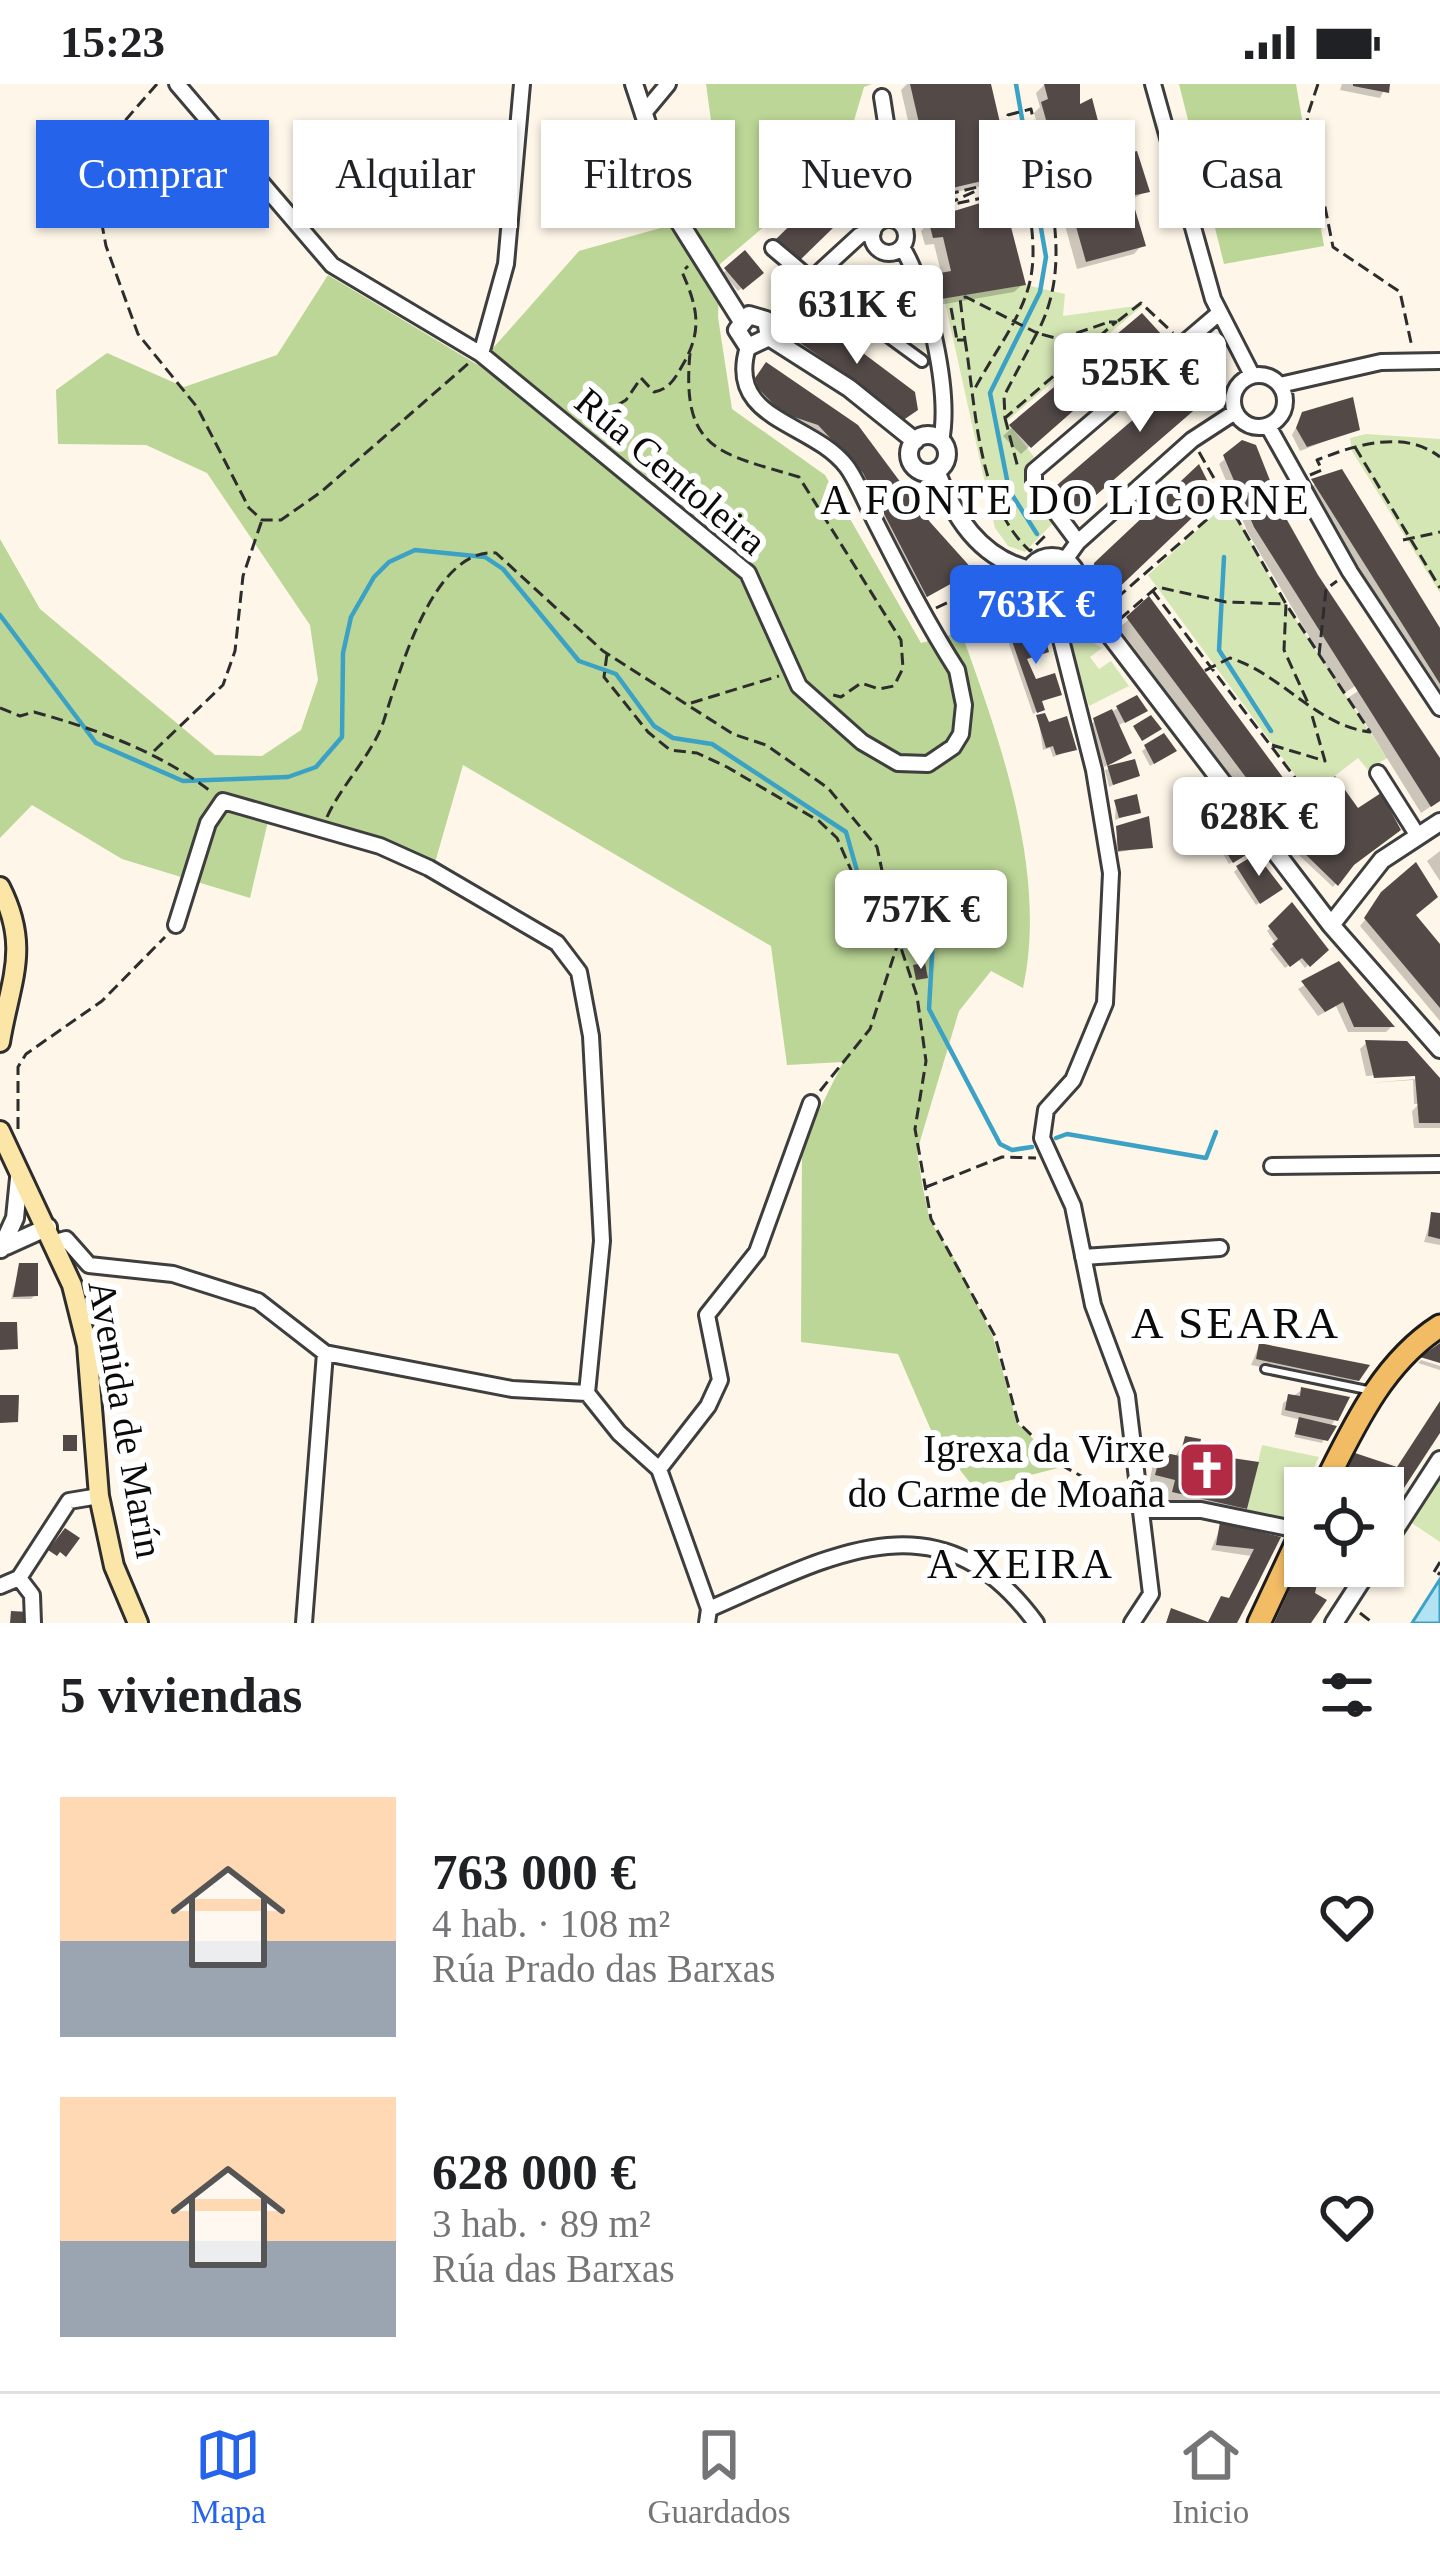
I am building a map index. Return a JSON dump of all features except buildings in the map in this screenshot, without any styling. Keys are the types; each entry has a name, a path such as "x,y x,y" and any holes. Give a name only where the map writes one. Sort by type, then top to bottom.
{"main road":[{"path":"0,887 15,916 18,979 0,1042"},
{"name":"Avenida de Marín","path":"9,1132 35,1223 87,1345 99,1496 115,1566 137,1623"},
{"path":"1335,1467 1376,1392 1411,1347 1440,1326"},
{"path":"1259,1623 1284,1570"}],"street":[{"name":"Rúa Centoleira","path":"177,84 332,265 481,353 748,573 796,679 862,742 898,763 928,764 953,747 961,734 964,704 957,670 847,466 805,431 769,416 746,393 742,366 748,347"},
{"path":"481,353 506,264 522,84"},
{"path":"634,84 680,224 741,320 739,340 748,347 774,340"},
{"path":"643,114 668,84"},
{"path":"1153,84 1218,314 1252,375"},
{"path":"882,97 885,120"},
{"path":"816,285 860,236 877,228"},
{"path":"903,228 902,247 920,292 946,408 941,441 946,458 936,471"},
{"path":"873,232 882,251 902,247"},
{"path":"773,248 922,361"},
{"path":"1078,542 1034,483 1034,470 1218,314"},
{"path":"741,320 758,315 766,320 774,340 849,388 915,442"},
{"path":"1280,385 1341,368 1440,362"},
{"path":"1252,375 1268,376 1280,385 1284,409 1268,426 1245,424 1235,412 1235,390 1252,375"},
{"path":"1065,560 1078,542 1192,440 1235,412"},
{"path":"1268,426 1350,572 1440,708"},
{"path":"936,471 919,471 911,463 915,442 925,436 941,441"},
{"path":"936,471 970,535 1012,566 1030,570 1049,557 1065,560 1077,574 1071,600"},
{"path":"1030,570 1030,596 1053,608 1094,770 1111,873 1105,1004 1073,1080 1046,1110 1042,1138 1073,1206 1093,1306 1127,1396 1150,1594 1132,1623"},
{"path":"1053,608 1071,600"},
{"path":"1071,600 1094,619 1331,926 1440,1049"},
{"path":"1378,773 1418,836"},
{"path":"176,926 208,823 223,801 380,846 429,868 557,943 579,972 591,1036 602,1240 587,1393 619,1433 659,1469 708,1616 838,1552 915,1544 946,1548 988,1574 1036,1623"},
{"path":"1331,926 1382,860 1440,822"},
{"path":"659,1469 708,1406 720,1380 707,1315 757,1252 811,1103"},
{"path":"1272,1166 1440,1164"},
{"path":"1,1249 35,1223 66,1238 89,1265 173,1274 258,1301 325,1353 512,1389 587,1393"},
{"path":"1083,1258 1220,1248"},
{"path":"304,1623 325,1353"},
{"path":"1404,1516 1440,1460"},
{"path":"0,1586 19,1578 69,1501 99,1496"},
{"path":"1143,1510 1201,1510 1284,1525"},
{"path":"19,1578 32,1595 33,1623"},
{"path":"1334,1623 1357,1587"}],"lane":[{"path":"1265,1370 1376,1392"}],"path":[{"path":"157,84 95,155 93,176 106,246 139,334 197,407 249,508 262,520 281,520 321,492 481,353"},
{"path":"1318,84 1307,117 1333,247 1400,292 1414,361"},
{"path":"1009,120 1008,115 1030,109 1032,120"},
{"path":"973,392 1028,291 1032,257 1028,228"},
{"path":"1022,483 1004,396 1056,292 1059,261 1053,228"},
{"path":"567,427 615,409 641,378 655,392 662,392 698,336 696,304 682,272 698,256"},
{"path":"774,340 816,285"},
{"path":"1051,524 1030,550 1003,517 973,392 960,298 1059,339 1116,322"},
{"path":"1005,418 1141,303 1182,342"},
{"path":"951,308 957,340 965,340"},
{"path":"688,704 796,679 841,697 861,683 879,689 894,686 903,668 901,640 799,477 730,459 700,435 687,389 690,353"},
{"path":"1192,440 1286,604 1370,732 1310,708 1279,682 1230,658 1202,672"},
{"path":"1298,480 1322,470 1317,460 1365,441 1426,447 1440,457"},
{"path":"1354,446 1405,539 1440,586"},
{"path":"1094,619 1229,501"},
{"path":"154,751 223,685 235,651 243,576 262,520"},
{"path":"1405,539 1440,532"},
{"path":"320,829 384,721 388,694 438,588 481,551 496,553 607,654 733,734 766,746 828,788 878,847 883,883 917,996 926,1061 915,1129 932,1219 994,1336 1018,1422 1063,1466 1143,1510"},
{"path":"923,614 990,583 979,572"},
{"path":"1319,655 1326,589 1350,572"},
{"path":"1118,620 1153,590 1226,602 1286,604"},
{"path":"1153,590 1303,788"},
{"path":"1272,746 1325,761 1310,708 1284,650 1286,604"},
{"path":"607,654 604,677 648,732 670,749 697,752 819,821 837,838 854,879 887,898"},
{"path":"0,708 20,716 34,712 154,751 202,784"},
{"path":"9,1132 18,1067 26,1054 102,1001 176,926"},
{"path":"811,1103 869,1029 899,942"},
{"path":"925,1188 1002,1156 1052,1161"},
{"path":"1437,1573 1440,1562"}],"green space":[{"path":"706,84 872,84 864,87 854,120 759,120 759,228 763,228 720,264 718,317 732,409 825,475 921,643 961,632 991,717 1025,853 1029,944 1023,988 991,971 959,1011 917,1151 930,1221 993,1337 1017,1423 1062,1467 975,1489 934,1437 898,1354 801,1342 802,1145 843,1062 787,1065 771,946 463,765 434,866 269,817 250,898 122,859 32,805 0,838 0,539 40,609 215,755 262,756 301,730 318,680 310,625 207,473 146,445 58,444 56,390 107,353 184,387 277,355 328,275 478,365 579,251 660,228 735,228 735,120 711,120"},
{"path":"1179,84 1296,84 1302,120 1188,120"},
{"path":"1215,228 1321,228 1324,246 1224,264"},
{"path":"1026,285 1065,294 1063,316 1143,305 1007,421 1034,457 1025,477 1054,522 1025,552 1008,546 995,528 944,298"},
{"path":"1366,434 1440,439 1440,593 1352,451 1350,438"},
{"path":"1229,501 1277,591 1387,758 1368,770 1358,758 1310,795 1148,575"},
{"path":"1072,630 1102,648 1090,657 1099,669 1111,661 1129,686 1089,706 1068,638"},
{"path":"1262,1445 1319,1457 1314,1467 1284,1467 1284,1518 1247,1510"},
{"path":"1440,1478 1440,1542 1410,1522"}],"water":[{"path":"1440,1579 1440,1623 1412,1623"}],"waterway":[{"path":"1016,84 1046,257 1040,292 990,393 1009,490 1037,534"},
{"path":"0,615 96,743 183,781 288,777 316,767 342,737 343,653 351,617 374,577 389,562 415,550 485,557 503,569 579,661 616,674 654,726 673,738 712,744 846,832 859,878 902,894 928,927 933,939 929,1009 1000,1144 1012,1150 1032,1147"},
{"path":"1224,557 1219,650 1271,731"},
{"path":"1056,1138 1067,1134 1206,1158 1216,1132"}],"place":[{"name":"Igrexa da Virxe do Carme de Moaña","path":"1207,1470"}],"district":[{"name":"A FONTE DO LICORNE","path":"1066,500"},
{"name":"A SEARA","path":"1236,1323"},
{"name":"A XEIRA","path":"1021,1564"}]}
